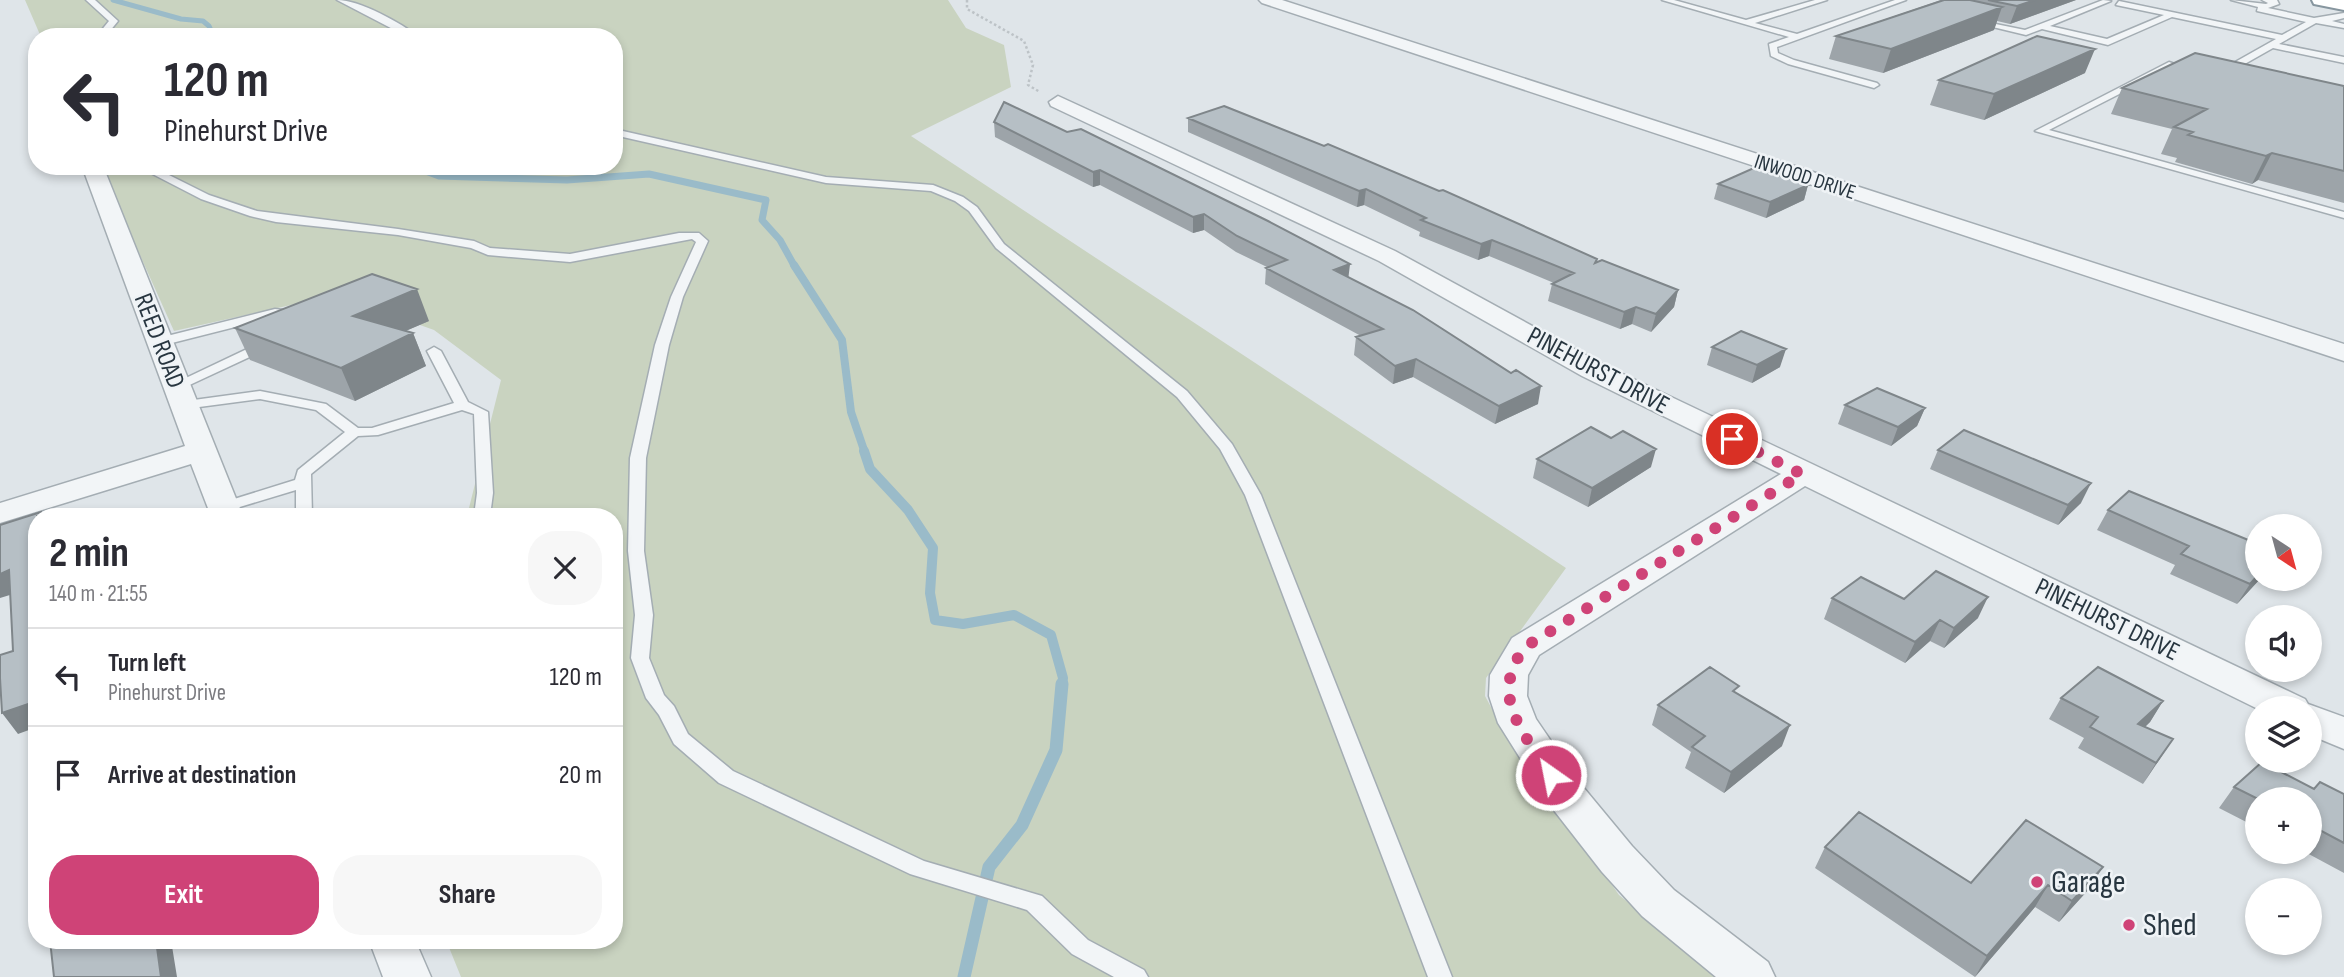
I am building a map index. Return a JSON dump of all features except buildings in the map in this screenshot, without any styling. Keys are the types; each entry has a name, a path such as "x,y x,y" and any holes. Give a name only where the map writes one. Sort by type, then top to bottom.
{"street":[{"name":"INWOOD DRIVE","path":"1267,0 2344,353"},
{"name":"PINEHURST DRIVE","path":"1058,102 1387,256 1592,370 2264,696"},
{"name":"REED ROAD","path":"95,175 223,508"},
{"path":"0,513 201,451"},
{"path":"1751,977 1658,903 1617,859 1563,793 1518,723 1508,696 1509,675 1525,647 1802,474"},
{"path":"2322,724 2344,734"},
{"path":"396,949 407,977"}],"lane":[{"path":"90,0 114,22 108,28"},
{"path":"341,0 359,6 399,28"},
{"path":"1666,0 1798,38"},
{"path":"1746,23 1823,0"},
{"path":"1874,85 1791,62 1774,54 1772,46 1898,0"},
{"path":"1960,18 2026,33 2106,0 2284,38"},
{"path":"2235,0 2266,3"},
{"path":"2266,3 2260,9 2330,9"},
{"path":"2330,9 2344,26"},
{"path":"2230,79 2217,76 2330,9"},
{"path":"2042,27 2108,42 2172,14"},
{"path":"2272,45 2344,60"},
{"path":"2205,74 2169,65 2040,131 2344,215"},
{"path":"623,134 826,180 933,188 959,199 973,209 1000,246 1182,394 1227,447 1253,495 1440,977"},
{"path":"160,175 205,197 275,219 398,232 509,254 570,258 664,238 695,235 700,238 702,241 677,297 662,345 638,458 636,551 644,615 640,658 646,677 681,739 726,778 918,867 1034,903 1080,947 1136,977"},
{"path":"160,342 275,313 301,314"},
{"path":"264,316 289,328"},
{"path":"180,395 277,338"},
{"path":"434,351 463,405"},
{"path":"180,395 260,395 321,407 354,432 373,432 463,405 481,412 485,493 483,508"},
{"path":"304,508 303,473 354,432"},
{"path":"235,508 303,482"}],"path":[{"path":"967,0 967,9 1024,41 1033,65 1028,86 1058,102"}],"green space":[{"path":"25,0 948,0 966,28 1004,45 1011,87 911,136 1566,568 1486,678 1485,696 1498,720 1619,895 1721,977 461,977 450,949 623,949 623,508 469,508 501,380 434,330 336,295 174,331 104,175 623,175 623,28 37,28"}],"waterway":[{"path":"113,0 181,19 203,21 210,28"},
{"path":"436,175 567,180 649,174 766,200 762,220 780,240 795,267"},
{"path":"794,265 842,340 851,412 865,453"},
{"path":"864,451 870,469 908,510 933,548 930,593 935,620 963,624 1014,615 1051,635 1063,678 1062,686"},
{"path":"964,977 989,867 1022,825 1056,750 1062,684"}],"place":[{"name":"Garage","path":"2037,882"},
{"name":"Shed","path":"2129,925"}],"route":[{"path":"1551,775 1518,723 1508,696 1509,675 1516,660 1525,647 1802,474 1732,439"}]}
